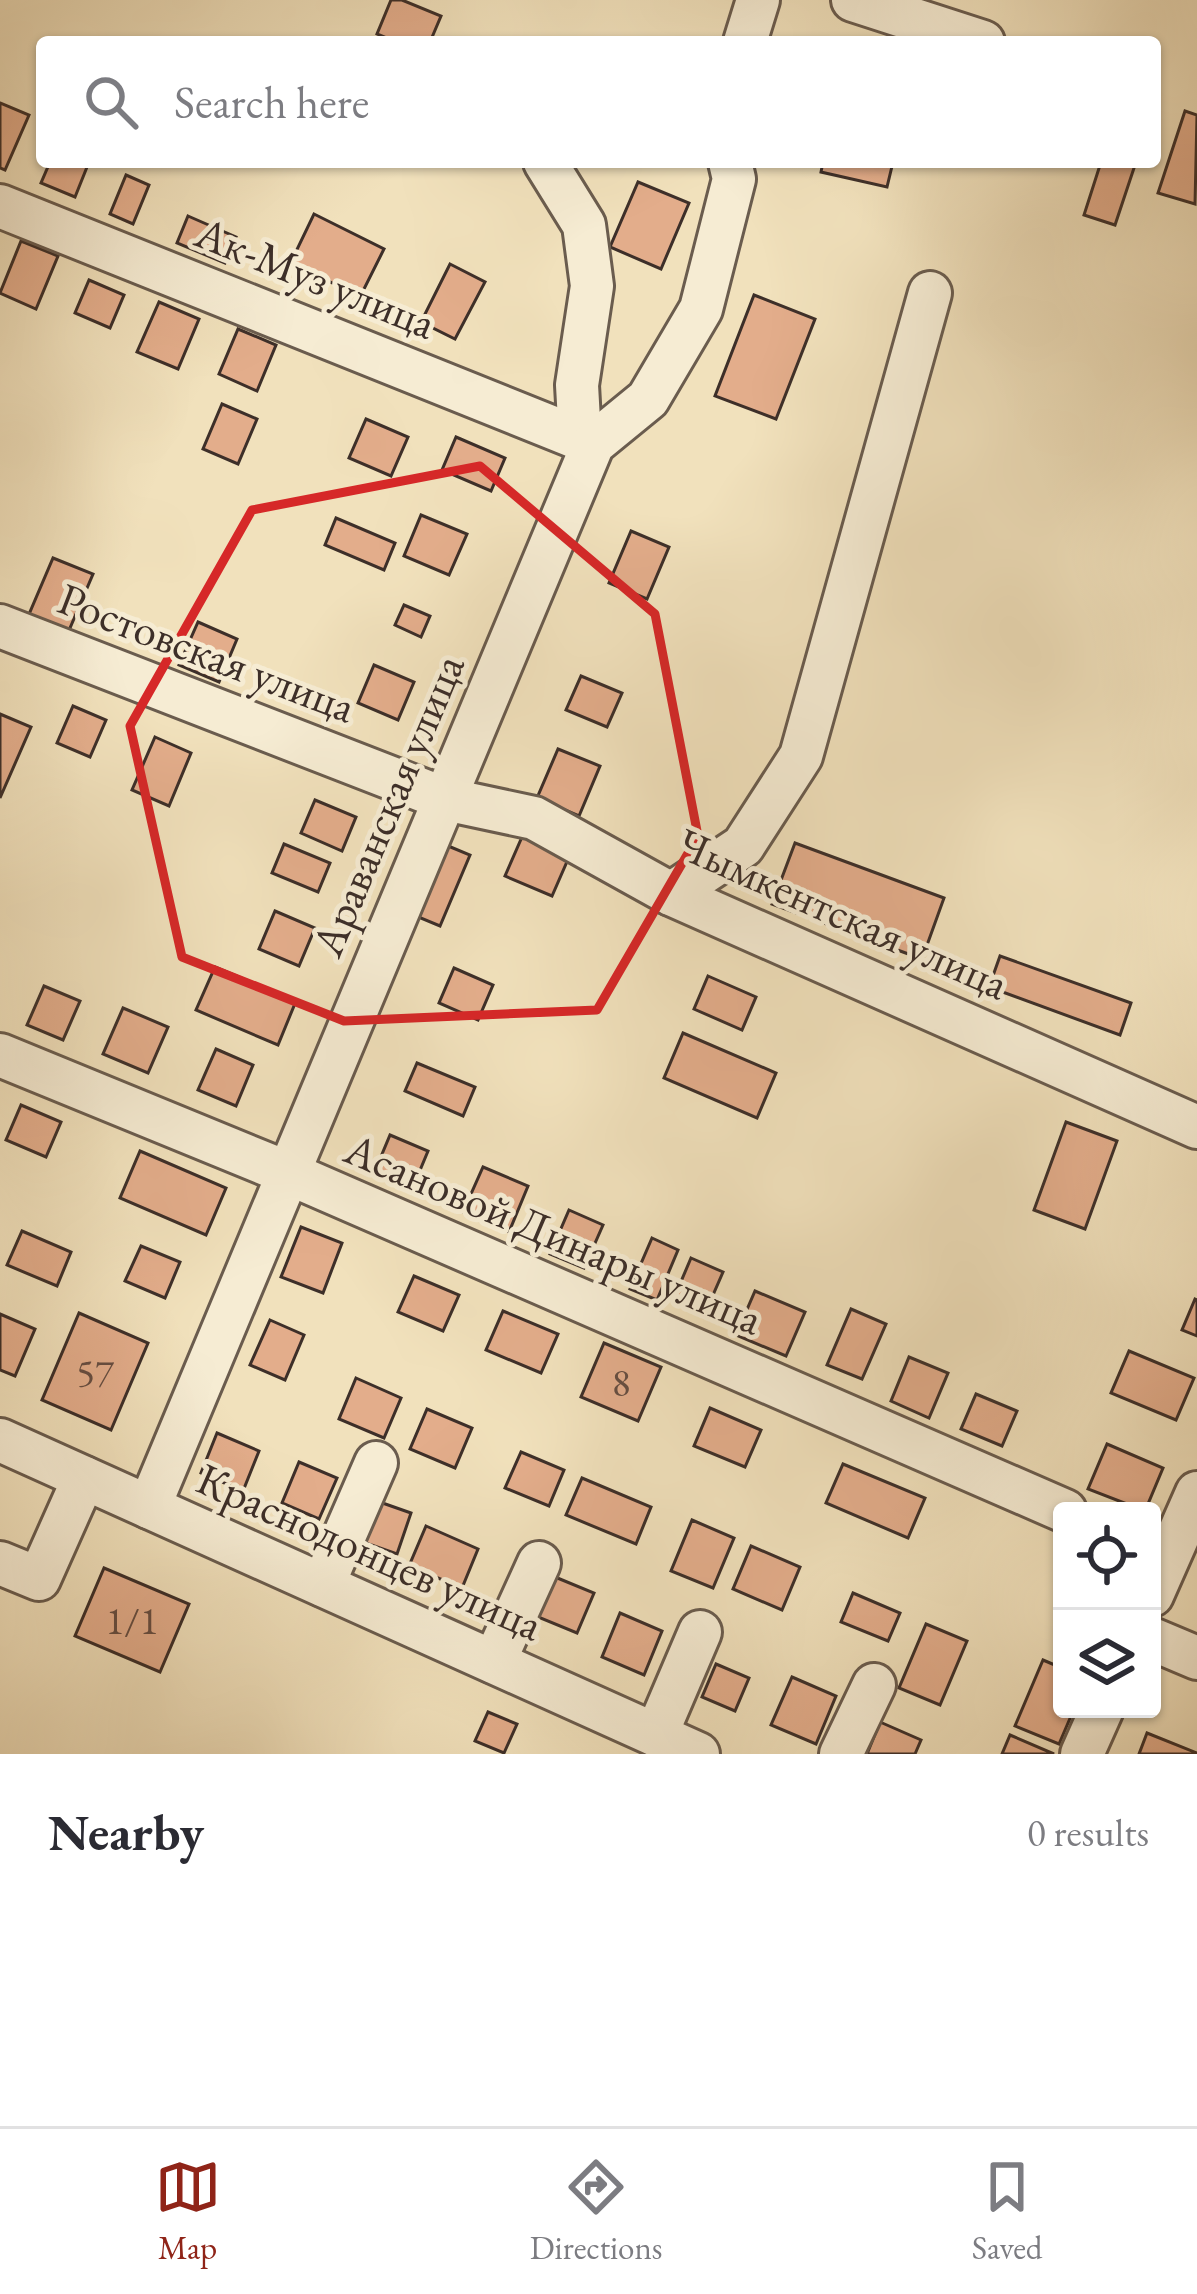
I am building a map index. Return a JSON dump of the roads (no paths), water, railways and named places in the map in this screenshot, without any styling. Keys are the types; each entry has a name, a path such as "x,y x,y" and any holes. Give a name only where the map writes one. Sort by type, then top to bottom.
{"street":[{"path":"747,36 758,0"},
{"path":"853,0 964,36"},
{"path":"549,168 584,225 592,286 577,385 586,441"},
{"name":"Араванская улица","path":"149,1507 445,799 586,441 648,399 701,309 734,179 731,168"},
{"name":"Ак-Муз улица","path":"0,206 586,441"},
{"path":"671,894 743,845 801,755 930,293"},
{"name":"Ростовская улица","path":"0,626 445,799"},
{"name":"Чымкентская улица","path":"445,799 534,818 671,894 1197,1127"},
{"name":"Асановой Динары улица","path":"0,1054 288,1173 1053,1506"},
{"name":"Краснодонцев улица","path":"0,1440 698,1754"},
{"path":"322,1585 376,1463"},
{"path":"0,1563 39,1579 84,1478"},
{"path":"1161,1552 1197,1493"},
{"path":"494,1662 539,1563"},
{"path":"656,1735 700,1632"},
{"path":"1161,1643 1197,1658"},
{"path":"841,1754 874,1685"},
{"path":"1082,1754 1098,1718"}]}
